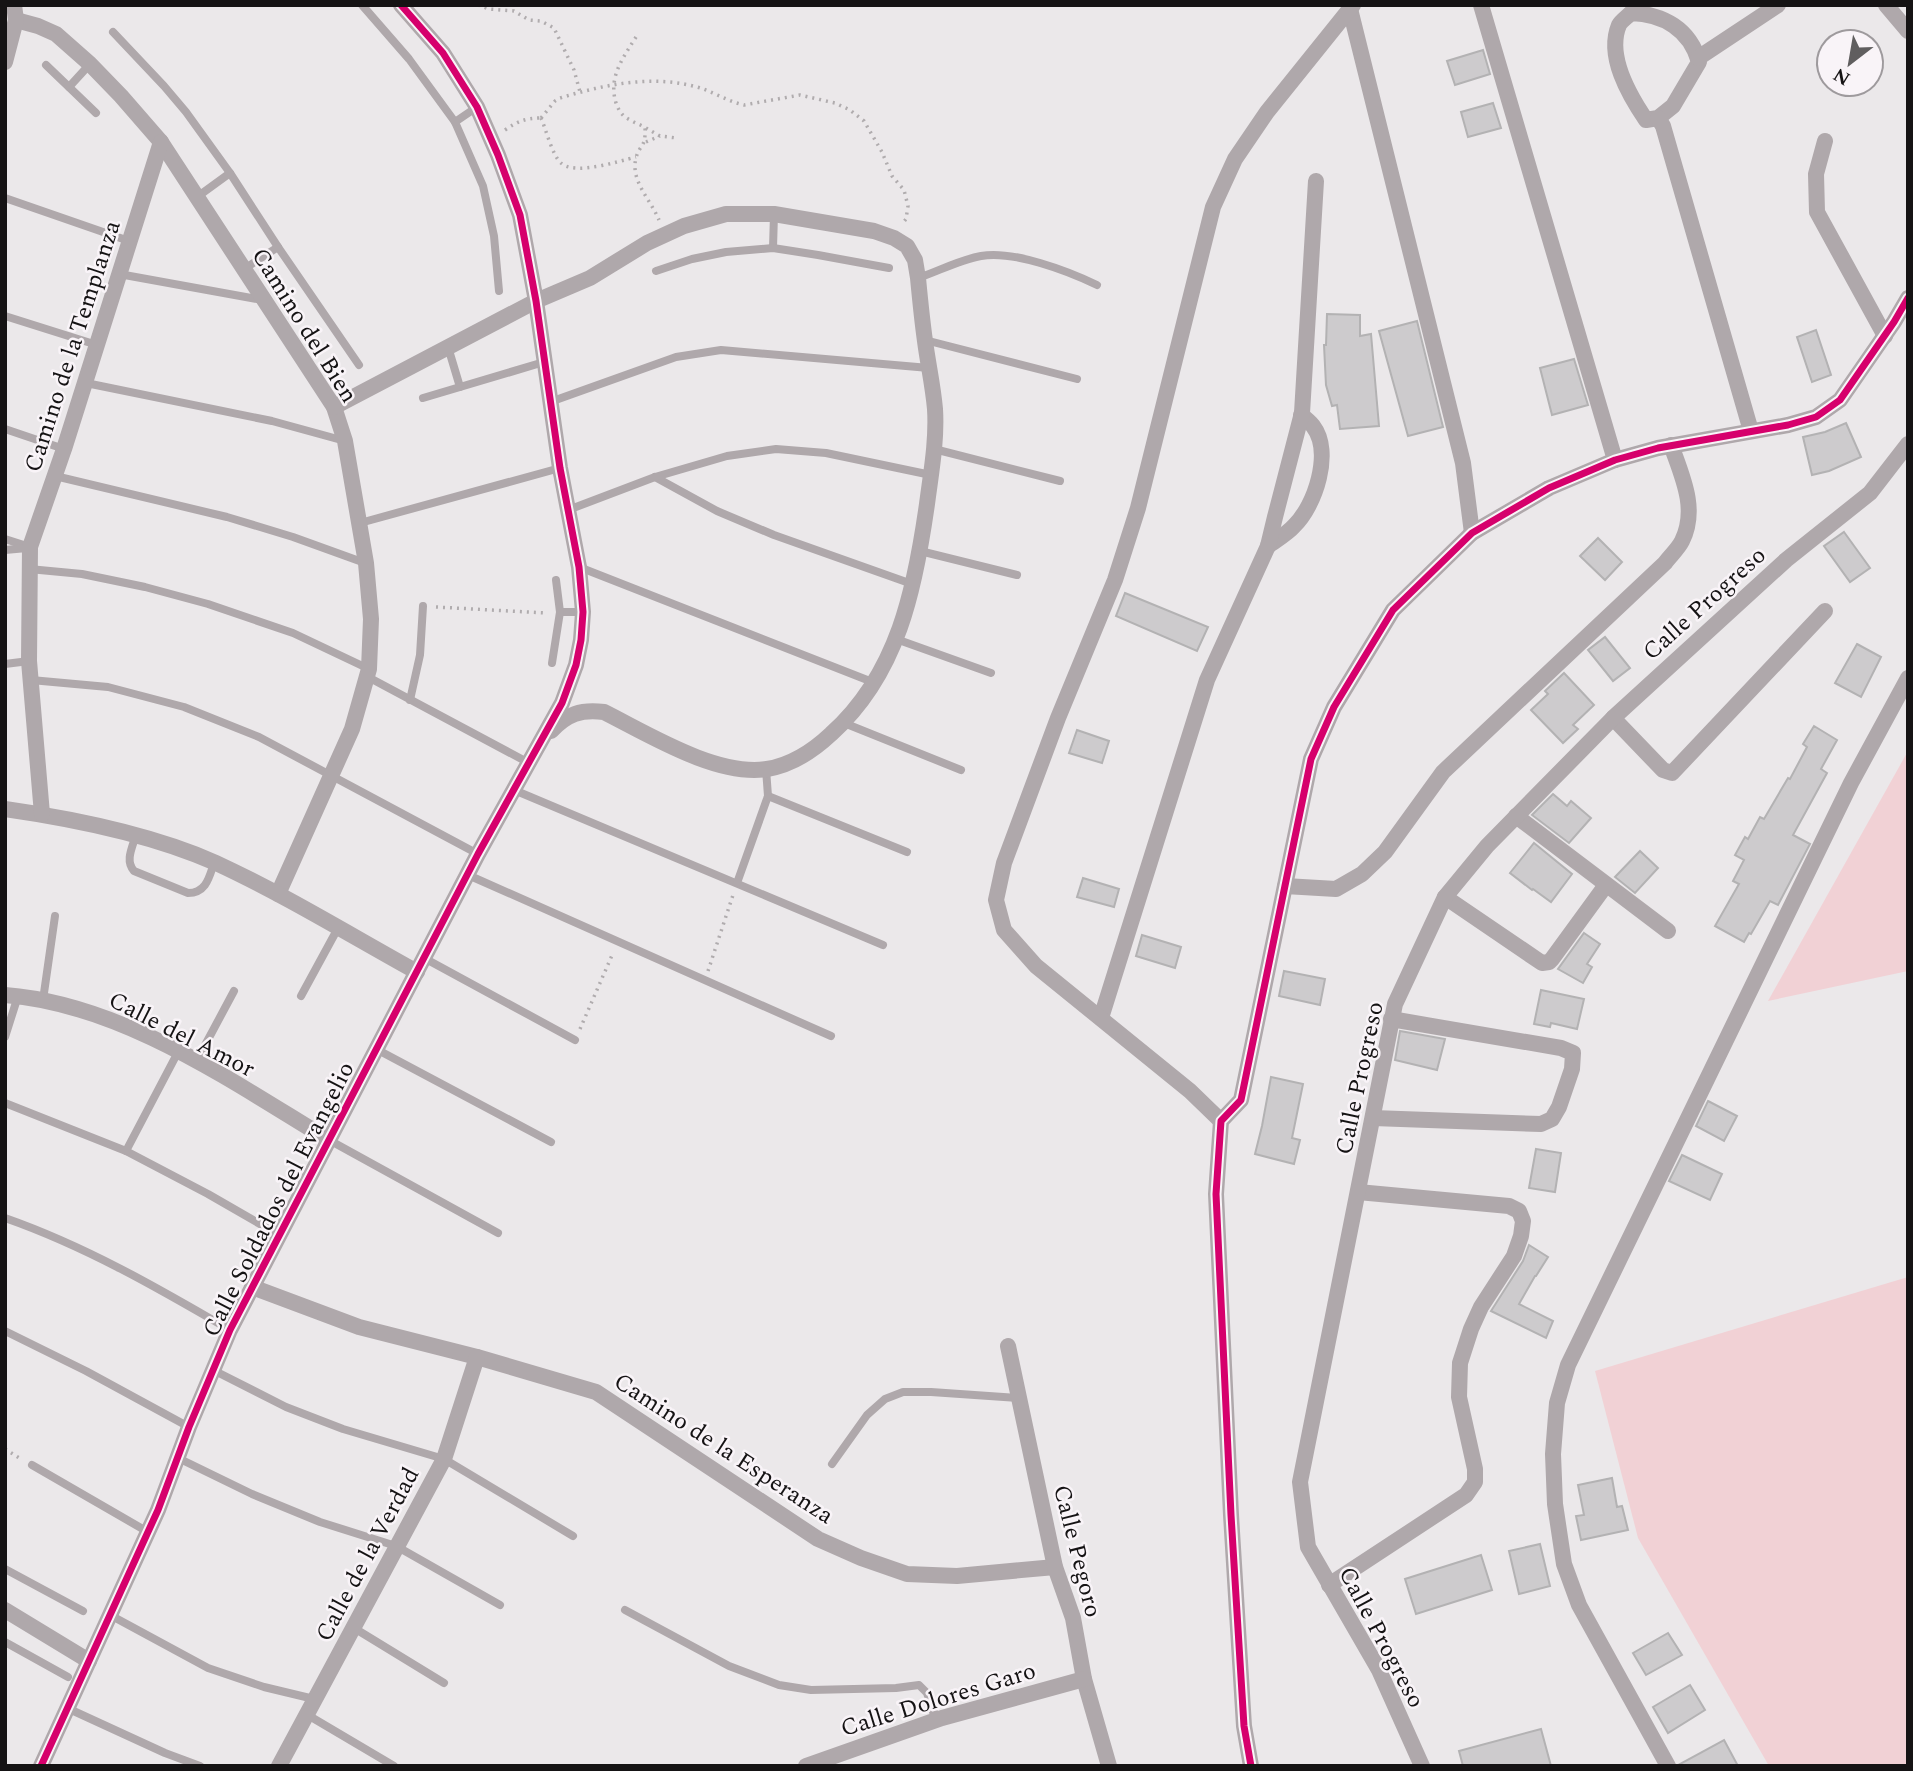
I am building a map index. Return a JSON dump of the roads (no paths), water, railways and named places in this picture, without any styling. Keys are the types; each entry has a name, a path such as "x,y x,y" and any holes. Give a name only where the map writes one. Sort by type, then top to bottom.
{"street":[{"path":"401,5 443,53 477,107 520,215 536,301 560,468 579,566 583,612 576,665 562,703 542,741"},
{"path":"1481,5 1615,460"},
{"path":"1698,58 1778,5"},
{"path":"1886,5 1908,31"},
{"path":"1351,7 1462,463 1472,533"},
{"path":"1222,1121 1190,1091 1036,966 1004,930 996,900 1004,863 1058,718 1119,568 1138,508 1213,207 1235,159 1267,113 1351,7"},
{"path":"1629,9 1650,14 1686,34 1696,48 1698,58 1699,62 1673,106 1658,118 1646,120 1627,88 1618,63 1615,44 1619,24 1629,9"},
{"path":"5,62 15,12"},
{"name":"Camino del Bien","path":"15,12 56,34 90,64 161,142 334,407 345,441 366,563 371,620 369,673 352,729 278,894"},
{"path":"1658,118 1663,127 1751,431"},
{"path":"1825,141 1815,174 1817,212 1885,336"},
{"name":"Camino de la Templanza","path":"42,814 29,661 30,547 86,383 161,142"},
{"path":"1101,1018 1207,680 1268,546 1301,415 1316,181"},
{"path":"334,407 536,301 590,278 664,234 726,214 774,214 874,231 908,246 915,260 918,278 935,409 934,449 920,551 906,611 875,683 844,723 819,745 791,761 766,769 733,768 696,757 604,712 588,710 573,715 558,723 542,741"},
{"path":"1251,1766 1244,1726 1231,1515 1216,1195 1222,1121 1241,1100 1311,759 1334,707 1393,610 1472,533 1549,488 1615,460 1671,445 1816,418 1840,400 1908,298"},
{"path":"1268,546 1294,527 1311,504 1318,483 1322,454 1320,442 1314,427 1301,415"},
{"name":"Calle Progreso","path":"1422,1766 1379,1670 1308,1547 1300,1482 1395,1004 1445,897 1487,845 1613,718 1786,560 1870,493 1908,444"},
{"path":"1285,886 1336,889 1362,874 1385,852 1443,772 1665,563 1681,542 1689,520 1688,495 1671,445"},
{"path":"1613,718 1663,770 1672,773 1825,611"},
{"path":"1668,1766 1579,1605 1564,1564 1555,1504 1553,1454 1557,1403 1568,1365 1851,783 1908,678"},
{"name":"Calle Soldados del Evangelio","path":"41,1766 148,1532 230,1330 478,854 542,741"},
{"path":"5,809 42,814 136,835 174,847 215,863 338,928 420,965"},
{"path":"1516,816 1668,931"},
{"path":"1445,897 1545,964 1552,959 1606,885"},
{"name":"Calle del Amor","path":"11,995 84,1011 127,1028 178,1052 329,1140"},
{"path":"1373,1118 1541,1124 1552,1119 1559,1107 1572,1069 1573,1053 1561,1048 1391,1019"},
{"path":"1329,1585 1466,1495 1475,1482 1475,1469 1459,1397 1460,1363 1481,1307 1514,1255 1523,1221 1519,1211 1509,1206 1358,1192"},
{"name":"Camino de la Esperanza","path":"252,1287 359,1327 477,1357 596,1392 818,1539 906,1574 957,1576 1055,1567"},
{"name":"Calle Pegoro","path":"1008,1346 1055,1567 1073,1618 1084,1679 1110,1766"},
{"name":"Calle de la Verdad","path":"279,1766 444,1459 477,1357"},
{"path":"5,1610 89,1661"},
{"name":"Calle Dolores Garo","path":"806,1766 942,1718 1084,1679"}],"lane":[{"path":"362,5 409,59 455,121 483,186 494,236 499,291"},
{"path":"113,32 186,112 359,365"},
{"path":"69,87 90,64"},
{"path":"46,65 96,113"},
{"path":"455,121 477,107"},
{"path":"197,197 230,173"},
{"path":"5,198 129,240"},
{"path":"773,248 774,214"},
{"path":"244,269 278,247"},
{"path":"656,271 726,252 773,248 889,268"},
{"path":"918,278 983,256 1009,257 1072,273 1097,285"},
{"path":"119,274 265,301"},
{"path":"5,316 97,345"},
{"path":"925,340 1077,379"},
{"path":"448,347 460,387"},
{"path":"550,402 677,357 721,350 929,368"},
{"path":"423,398 544,362"},
{"path":"86,383 272,421 345,441"},
{"path":"5,429 64,449"},
{"path":"568,510 655,477 727,456 776,449 826,453 931,475"},
{"path":"934,449 1060,481"},
{"path":"360,523 560,468"},
{"path":"55,476 227,517 366,563"},
{"path":"655,477 717,511 774,535 912,584"},
{"path":"5,539 30,547"},
{"path":"5,550 30,547"},
{"path":"920,551 1017,575"},
{"path":"579,566 875,683"},
{"path":"29,569 82,574 145,587 208,604 293,633 369,673 410,700 529,763"},
{"path":"552,663 560,612 556,580"},
{"path":"410,700 420,655 423,606"},
{"path":"560,612 583,612"},
{"path":"896,639 990,673"},
{"path":"5,664 29,661"},
{"path":"31,680 108,687 184,707 259,737 478,854"},
{"path":"844,723 961,770"},
{"path":"737,883 768,796 766,769"},
{"path":"514,790 883,945"},
{"path":"768,796 907,852"},
{"path":"136,835 129,859 134,871 188,893 202,890 215,863"},
{"path":"468,875 831,1036"},
{"path":"43,1000 55,916"},
{"path":"301,996 338,928"},
{"path":"420,965 575,1040"},
{"path":"196,1062 234,991"},
{"path":"5,1037 11,995"},
{"path":"376,1049 551,1142"},
{"path":"126,1151 178,1052"},
{"path":"5,1103 126,1151 279,1235"},
{"path":"329,1140 498,1233"},
{"path":"5,1218 36,1229 98,1258 230,1330"},
{"path":"5,1332 86,1371 189,1427"},
{"path":"213,1370 298,1411 343,1429 444,1459 573,1536"},
{"path":"832,1464 867,1415 885,1399 903,1392 1019,1398"},
{"path":"178,1458 297,1513 396,1546 500,1605"},
{"path":"32,1465 148,1532"},
{"path":"5,1569 83,1611"},
{"path":"625,1610 729,1666 779,1685 811,1690 919,1685 927,1693 933,1712 942,1718"},
{"path":"110,1615 208,1668 264,1687 314,1699"},
{"path":"354,1628 444,1683"},
{"path":"5,1642 68,1677"},
{"path":"66,1708 166,1754 201,1766"},
{"path":"306,1714 394,1766"}]}
